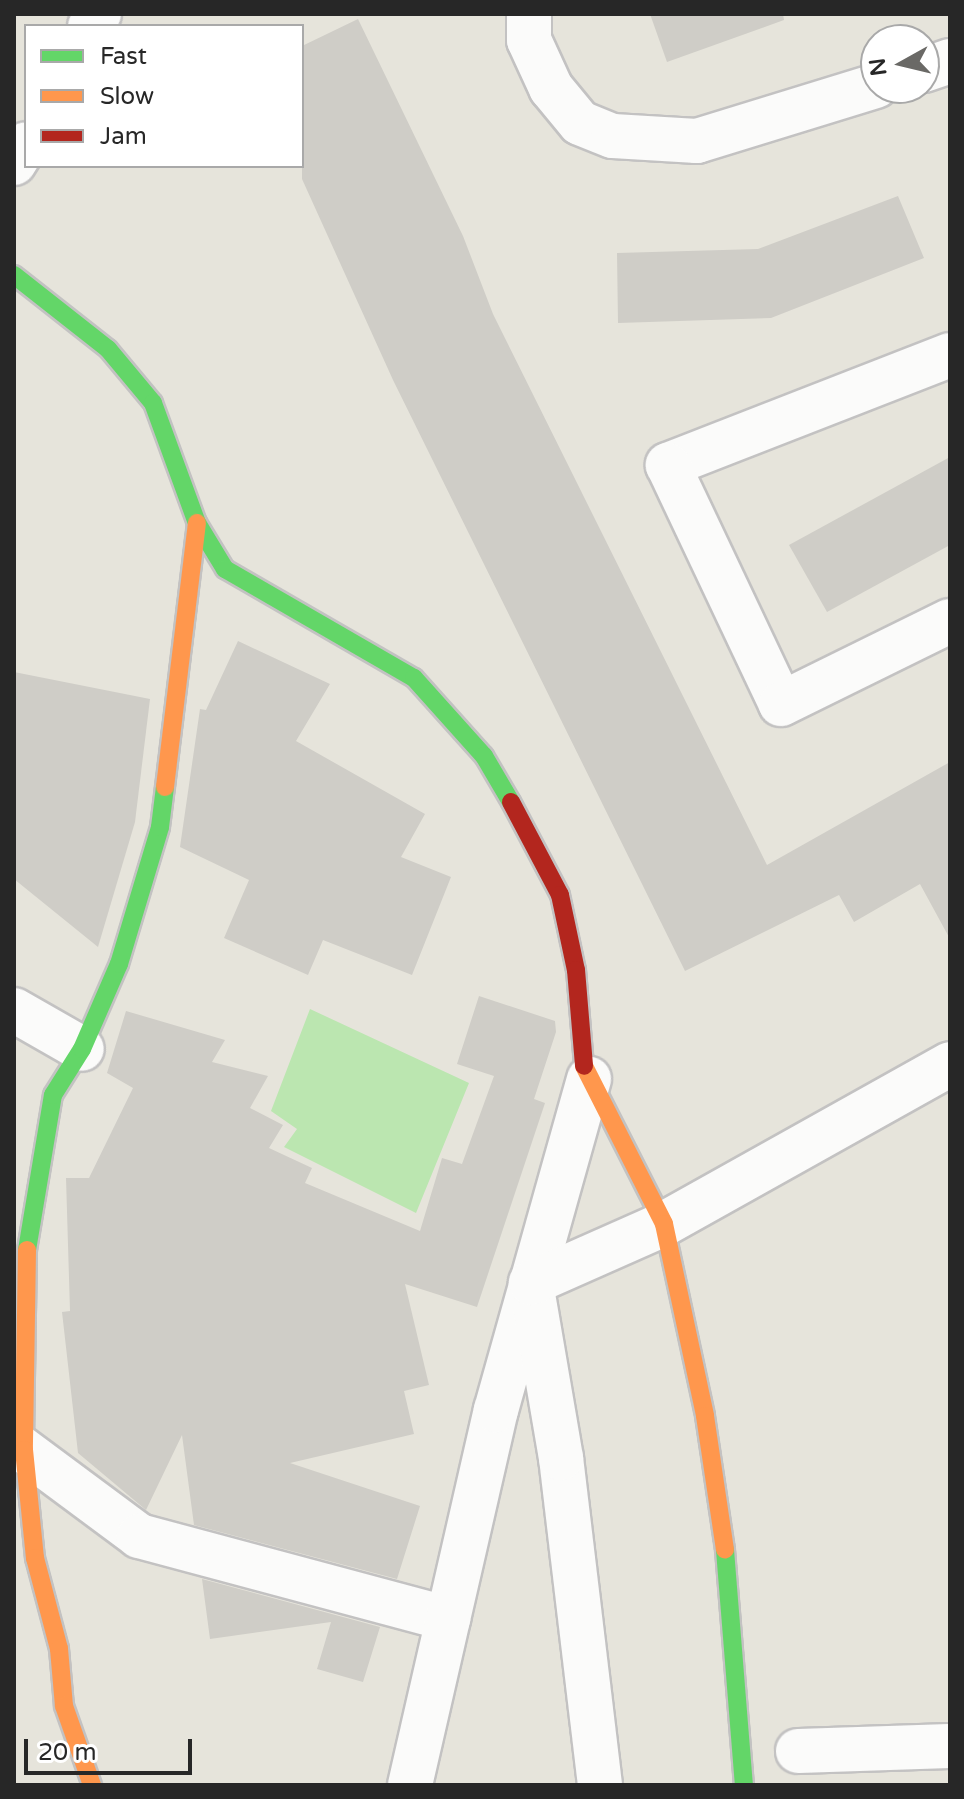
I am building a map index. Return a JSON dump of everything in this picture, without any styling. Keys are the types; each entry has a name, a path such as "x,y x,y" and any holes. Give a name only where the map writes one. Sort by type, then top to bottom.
{"street":[{"path":"529,14 529,40 551,88 580,123 613,136 697,141 860,91"},
{"path":"14,275 131,374 153,403 197,523 225,569 414,678 484,756 560,895 589,1079 664,1224 705,1416 734,1615 744,1785"},
{"path":"950,355 668,465 781,704 950,621"},
{"path":"92,1785 64,1706 59,1649 35,1558 19,1446 27,1245 53,1095 82,1049 119,964 160,827 197,523"},
{"path":"14,1010 82,1049"},
{"path":"531,1283 664,1224 950,1064"},
{"path":"410,1785 531,1283 589,1079"},
{"path":"531,1283 563,1473 600,1785"},
{"path":"19,1446 139,1536 448,1619"},
{"path":"798,1751 950,1746"}],"green space":[{"path":"310,1009 469,1083 416,1213 284,1147 297,1129 271,1111"}],"building":[{"path":"650,14 783,14 784,20 667,62"},
{"path":"358,19 463,236 493,314 767,865 950,762 950,939 920,884 854,922 839,895 685,971 393,380 302,179 304,45"},
{"path":"898,196 924,258 771,318 618,323 617,253 758,249"},
{"path":"950,457 950,545 827,612 789,545"},
{"path":"238,641 330,684 296,741 425,814 401,857 451,877 412,975 323,940 308,975 224,938 249,880 180,847 200,709 206,710"},
{"path":"14,672 150,699 135,822 98,947 14,879"},
{"path":"479,996 555,1021 556,1032 534,1099 545,1103 477,1307 405,1284 429,1385 404,1391 414,1434 290,1463 420,1506 397,1579 194,1525 182,1435 146,1510 78,1453 62,1312 70,1311 66,1178 89,1178 133,1088 107,1073 126,1011 225,1040 212,1062 268,1076 250,1108 283,1125 269,1148 312,1168 305,1183 420,1231 442,1158 462,1164 494,1076 457,1064"},
{"path":"202,1579 380,1627 363,1682 317,1669 331,1622 210,1639"}],"traffic: fast":[{"path":"14,275 108,349 153,403 197,523 225,569 414,678 484,756 511,802"},
{"path":"27,1250 53,1095 82,1049 119,964 160,827 165,787"},
{"path":"725,1550 744,1785"}],"traffic: slow":[{"path":"165,787 197,523"},
{"path":"584,1066 664,1224 705,1416 725,1550"},
{"path":"27,1250 24,1450 35,1558 59,1649 64,1706 92,1785"}],"traffic: jam":[{"path":"511,802 560,895 576,970 584,1066"}]}
